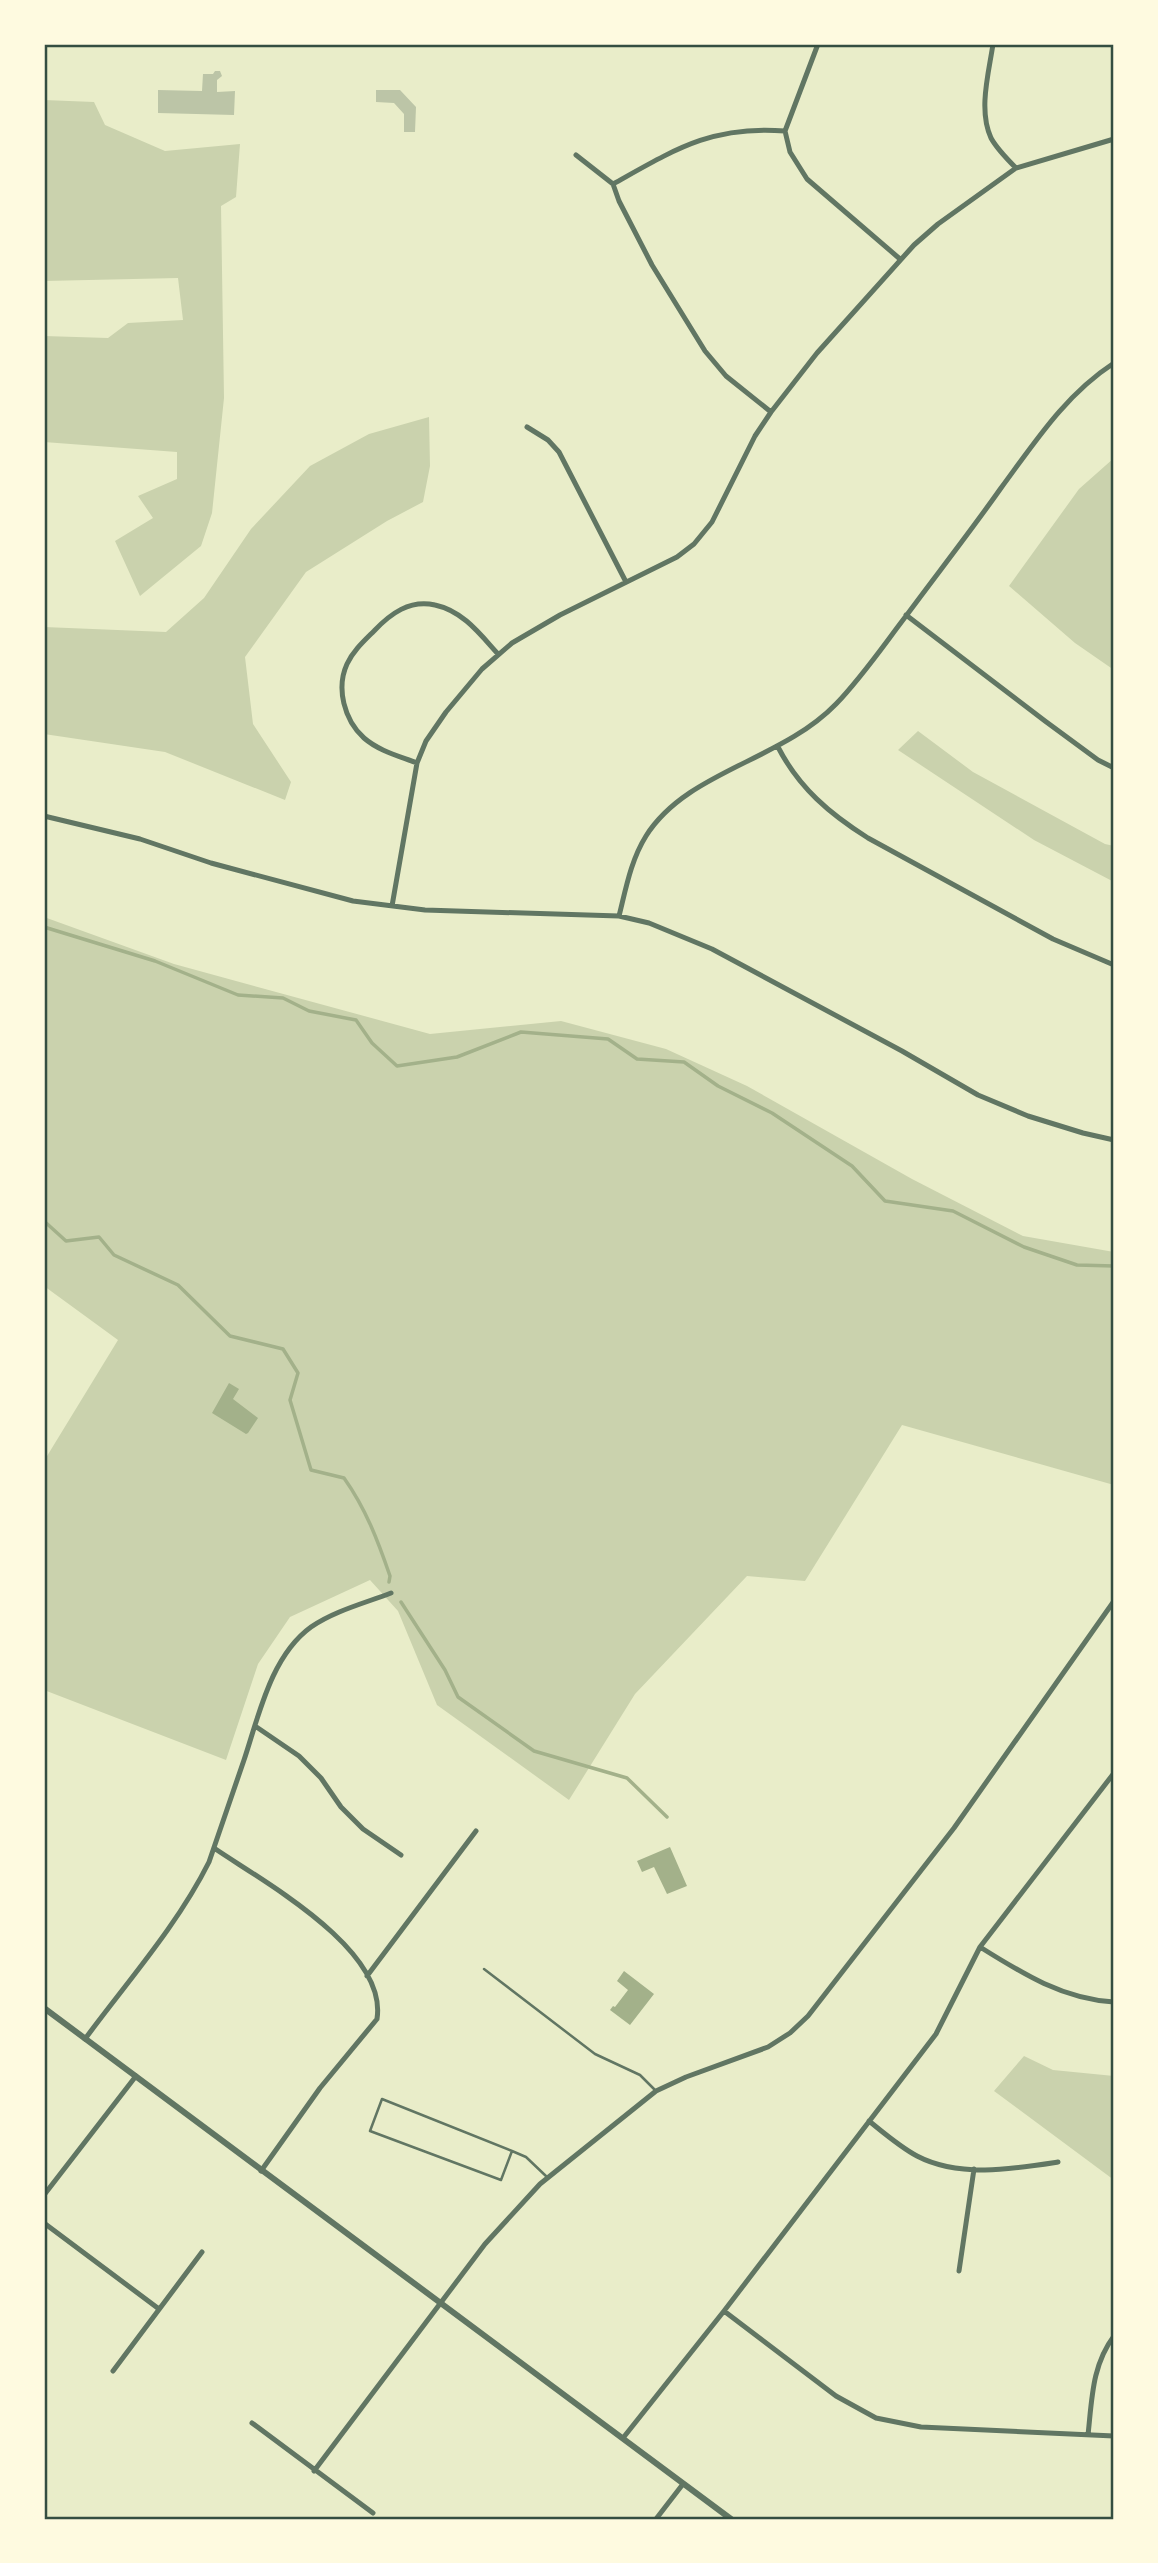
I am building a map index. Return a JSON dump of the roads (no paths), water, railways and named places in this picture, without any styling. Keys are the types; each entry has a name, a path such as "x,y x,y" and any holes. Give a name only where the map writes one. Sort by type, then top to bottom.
{"street":[{"path":"818,44 785,131 790,152 807,179 900,259"},
{"path":"993,44 985,108 986,124 991,139 1016,168"},
{"path":"613,184 663,156 705,137 758,129 785,131"},
{"path":"392,906 417,763 426,741 446,712 498,654 529,632 677,557 704,534 721,506 755,436 771,412 817,353 900,259 938,224 1016,168 1114,139"},
{"path":"576,155 613,184 652,265 705,351 726,376 771,412"},
{"path":"620,916 638,851 660,818 682,797 778,747 831,709 859,679 1047,424 1088,381 1114,363"},
{"path":"527,427 548,440 559,452 626,582"},
{"path":"417,763 375,746 362,737 349,719 341,687 346,665 353,653 394,612 415,604 428,604 444,607 462,617 498,654"},
{"path":"906,615 1045,721 1114,768"},
{"path":"778,747 799,781 838,820 1053,939 1114,965"},
{"path":"44,816 139,839 211,863 353,901 425,910 620,916 649,923 712,949 978,1095 1028,1115 1114,1140"},
{"path":"85,2039 190,1897 214,1848 276,1670 302,1635 328,1617 391,1593"},
{"path":"314,2471 503,2222 547,2178 656,2091 768,2047 790,2034 808,2016 954,1828 1114,1601"},
{"path":"256,1726 299,1756 363,1829 401,1854"},
{"path":"623,2438 936,2034 980,1947 1114,1773"},
{"path":"367,1976 476,1831"},
{"path":"214,1848 329,1927 349,1949 367,1976 378,2010 377,2018 320,2088 261,2171"},
{"path":"980,1947 1025,1975 1058,1991 1086,1999 1114,2002"},
{"path":"44,2008 731,2519"},
{"path":"44,2195 136,2076"},
{"path":"869,2121 919,2157 943,2165 974,2169 1027,2167 1058,2162"},
{"path":"959,2271 974,2169"},
{"path":"44,2223 159,2309"},
{"path":"113,2371 202,2252"},
{"path":"723,2311 836,2396 876,2418 921,2427 1114,2436"},
{"path":"1088,2435 1094,2378 1099,2360 1114,2336"},
{"path":"252,2423 373,2513"},
{"path":"656,2519 683,2484"}],"lane":[{"path":"484,1969 595,2054 640,2075 656,2091"},
{"path":"512,2151 501,2180 370,2130 382,2099 512,2151 526,2157 547,2178"}],"waterway":[{"path":"44,927 155,961 238,995 283,998 309,1011 356,1020 372,1043 397,1066 457,1057 521,1032 608,1039 637,1059 684,1062 718,1086 772,1113 852,1166 885,1201 953,1211 1024,1247 1077,1265 1114,1266"},
{"path":"44,1221 66,1241 99,1237 114,1255 178,1285 230,1336 283,1349 298,1373 290,1400 311,1470 344,1478 371,1526 390,1576 389,1582"},
{"path":"401,1602 445,1670 458,1697 534,1751 627,1778 667,1817"}]}
